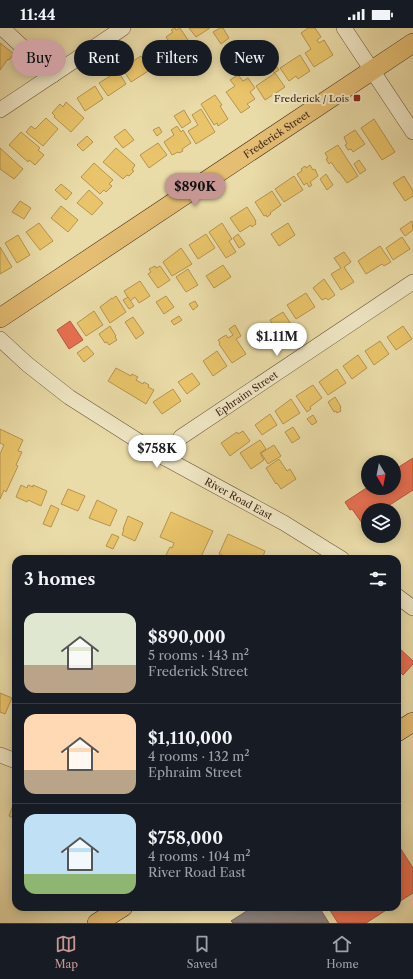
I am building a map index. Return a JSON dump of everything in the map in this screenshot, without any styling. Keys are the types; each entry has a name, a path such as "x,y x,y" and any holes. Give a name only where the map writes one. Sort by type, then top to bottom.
{"main road":[{"name":"Frederick Street","path":"0,318 413,43"},
{"path":"401,730 413,722"},
{"path":"97,923 116,911"}],"street":[{"path":"2,28 15,40"},
{"path":"66,66 123,28"},
{"path":"344,28 413,132"},
{"path":"0,110 51,76"},
{"name":"Ephraim Street","path":"165,458 181,437 413,282"},
{"name":"River Road East","path":"0,339 27,364 69,397 165,458 284,523 336,555"},
{"path":"401,599 413,608"},
{"path":"0,755 12,760"}],"building: Homes":[{"path":"180,28 188,40 168,40 166,37 173,32 171,30"},
{"path":"189,28 210,28 196,37"},
{"path":"223,28 229,38 226,40 220,40 220,42 213,32"},
{"path":"308,28 315,28 321,37 317,40 319,43 324,40 333,55 314,67 305,53 311,49 301,33"},
{"path":"0,43 12,52 12,56 9,60 8,59 0,70"},
{"path":"300,55 310,71 298,79 296,76 289,81 280,68"},
{"path":"141,56 142,58 142,75 131,82 127,76 134,76 134,60"},
{"path":"110,76 121,76 126,84 108,96 99,83"},
{"path":"236,76 239,76 243,81 248,78 255,88 250,92 255,99 247,104 250,107 241,113 226,92 235,86 230,80"},
{"path":"271,76 277,76 285,87 265,100 256,86"},
{"path":"95,86 103,99 85,111 77,98"},
{"path":"215,95 222,105 220,106 228,119 218,126 217,123 214,125 201,104"},
{"path":"66,102 84,118 71,132 54,117 55,116 52,113 60,104 63,107"},
{"path":"201,109 215,132 196,144 188,131 198,125 192,115"},
{"path":"184,110 191,122 182,128 174,116"},
{"path":"46,118 58,129 43,146 26,132 31,126 35,129"},
{"path":"374,119 395,152 382,160 361,128"},
{"path":"177,126 181,132 183,130 191,143 182,149 183,151 172,155 164,142 174,135 171,130"},
{"path":"159,127 162,132 157,136 153,130"},
{"path":"125,129 134,140 123,148 114,137"},
{"path":"355,130 365,144 353,152 351,149 348,150 345,145 347,144 344,137"},
{"path":"21,132 40,148 38,150 44,155 35,165 29,160 28,162 9,145"},
{"path":"87,136 93,142 83,151 77,145"},
{"path":"158,143 167,155 149,168 140,155"},
{"path":"338,145 358,176 347,183 331,162 329,164 326,159 328,158 325,153"},
{"path":"0,148 23,169 14,179 0,169"},
{"path":"116,148 135,165 132,170 134,171 123,179 103,162"},
{"path":"359,160 366,170 360,174 354,164"},
{"path":"94,163 113,180 109,184 112,186 106,192 104,190 100,194 81,177"},
{"path":"310,165 313,170 315,169 318,176 310,182 312,185 309,187 307,183 304,185 297,174 302,171 301,169 305,166 306,168"},
{"path":"326,174 333,185 327,190 320,179"},
{"path":"294,176 303,190 284,202 275,189"},
{"path":"404,176 413,191 413,196 405,201 393,183"},
{"path":"61,184 72,193 66,200 55,190"},
{"path":"89,190 103,203 92,215 77,203"},
{"path":"272,191 281,205 267,217 266,215 264,216 255,202"},
{"path":"20,201 31,208 24,219 12,212"},
{"path":"61,206 78,220 68,232 51,218"},
{"path":"247,207 256,221 256,224 252,227 251,225 240,232 230,218"},
{"path":"412,221 413,230 405,236 400,229"},
{"path":"39,223 53,241 40,250 26,232"},
{"path":"222,223 232,239 229,241 236,252 226,258 209,232"},
{"path":"288,223 295,235 279,246 271,234"},
{"path":"206,234 215,248 198,259 189,245"},
{"path":"238,234 245,244 239,248 233,238"},
{"path":"18,235 30,255 17,263 5,243"},
{"path":"402,237 410,249 393,260 386,248"},
{"path":"380,246 391,262 384,266 382,264 366,274 358,261"},
{"path":"0,247 12,267 0,274"},
{"path":"181,248 192,264 172,276 163,262"},
{"path":"344,252 351,262 344,267 354,282 341,290 331,274 341,268 334,258"},
{"path":"223,265 231,277 214,288 206,276"},
{"path":"155,266 156,268 160,266 170,280 158,288 148,274 151,272 149,269"},
{"path":"188,269 198,285 186,292 176,277"},
{"path":"324,279 335,295 328,300 326,298 322,300 313,288"},
{"path":"140,281 150,296 139,303 135,297 130,301 124,291"},
{"path":"306,293 315,307 296,319 287,305"},
{"path":"116,296 126,312 110,323 100,307"},
{"path":"166,296 174,307 164,314 156,302"},
{"path":"128,297 134,306 129,309 123,300"},
{"path":"195,301 198,306 193,310 189,304"},
{"path":"94,311 103,325 86,336 77,323"},
{"path":"283,312 291,324 273,334 270,329 274,327 270,320"},
{"path":"179,316 182,320 174,325 171,321"},
{"path":"133,317 144,333 136,339 125,322"},
{"path":"235,325 241,336 236,339 246,354 232,363 219,344 220,343 218,340 226,335 228,338 233,335 229,329"},
{"path":"110,326 117,340 109,345 107,342 105,343 99,334"},
{"path":"261,326 269,338 261,345 260,344 256,347 248,335"},
{"path":"403,326 412,339 396,350 387,337"},
{"path":"380,341 389,354 374,365 365,351"},
{"path":"87,346 94,354 84,362 77,353"},
{"path":"217,351 227,366 213,376 203,361"},
{"path":"358,355 367,368 352,379 343,366"},
{"path":"116,368 131,376 132,374 138,377 136,380 143,384 144,382 149,385 148,387 154,390 146,404 108,381"},
{"path":"337,369 346,383 328,395 319,382"},
{"path":"192,373 200,384 187,394 178,382"},
{"path":"313,385 322,398 310,407 311,409 307,412 296,396"},
{"path":"173,389 181,401 162,414 153,402"},
{"path":"335,397 341,407 341,411 337,413 336,411 334,412 328,402"},
{"path":"291,399 300,413 283,424 275,411"},
{"path":"270,414 277,425 262,435 255,425"},
{"path":"313,415 317,422 312,425 307,419"},
{"path":"293,427 300,438 292,443 285,432"},
{"path":"0,429 23,440 18,451 22,452 16,465 18,466 6,492 4,490 0,499 0,454 4,445 0,443"},
{"path":"243,431 250,441 230,456 221,443 237,432 238,434"},
{"path":"260,440 266,449 260,453 264,460 251,469 240,453"},
{"path":"274,445 281,456 268,464 261,453"},
{"path":"279,459 287,471 290,469 296,479 281,489 266,468"},
{"path":"21,485 27,488 28,485 33,487 33,485 47,491 41,506 28,500 27,502 16,497"},
{"path":"68,489 85,496 78,511 61,504"},
{"path":"97,500 117,510 110,526 89,518"},
{"path":"51,505 59,509 51,527 43,524"},
{"path":"171,512 213,531 202,555 166,555 174,543 160,537"},
{"path":"128,516 143,523 135,541 122,535"},
{"path":"112,534 119,537 113,549 106,546"},
{"path":"228,534 265,551 264,555 219,554"},
{"path":"0,693 12,698 5,714 0,712"},
{"path":"12,808 12,817 9,816"}],"building: Shops":[{"path":"70,321 83,340 69,349 57,330"},
{"path":"413,458 413,490 393,503 361,503 361,522 345,502 361,492 361,495 401,495 401,466"},
{"path":"401,650 413,661 413,664 403,675 401,673"},
{"path":"401,849 413,868 413,893 401,900"},
{"path":"330,911 385,911 366,923 338,923"}],"building: Industry":[{"path":"247,911 322,911 329,923 233,923 231,921"}],"place":[{"name":"Frederick / Lois","path":"357,98"}]}
